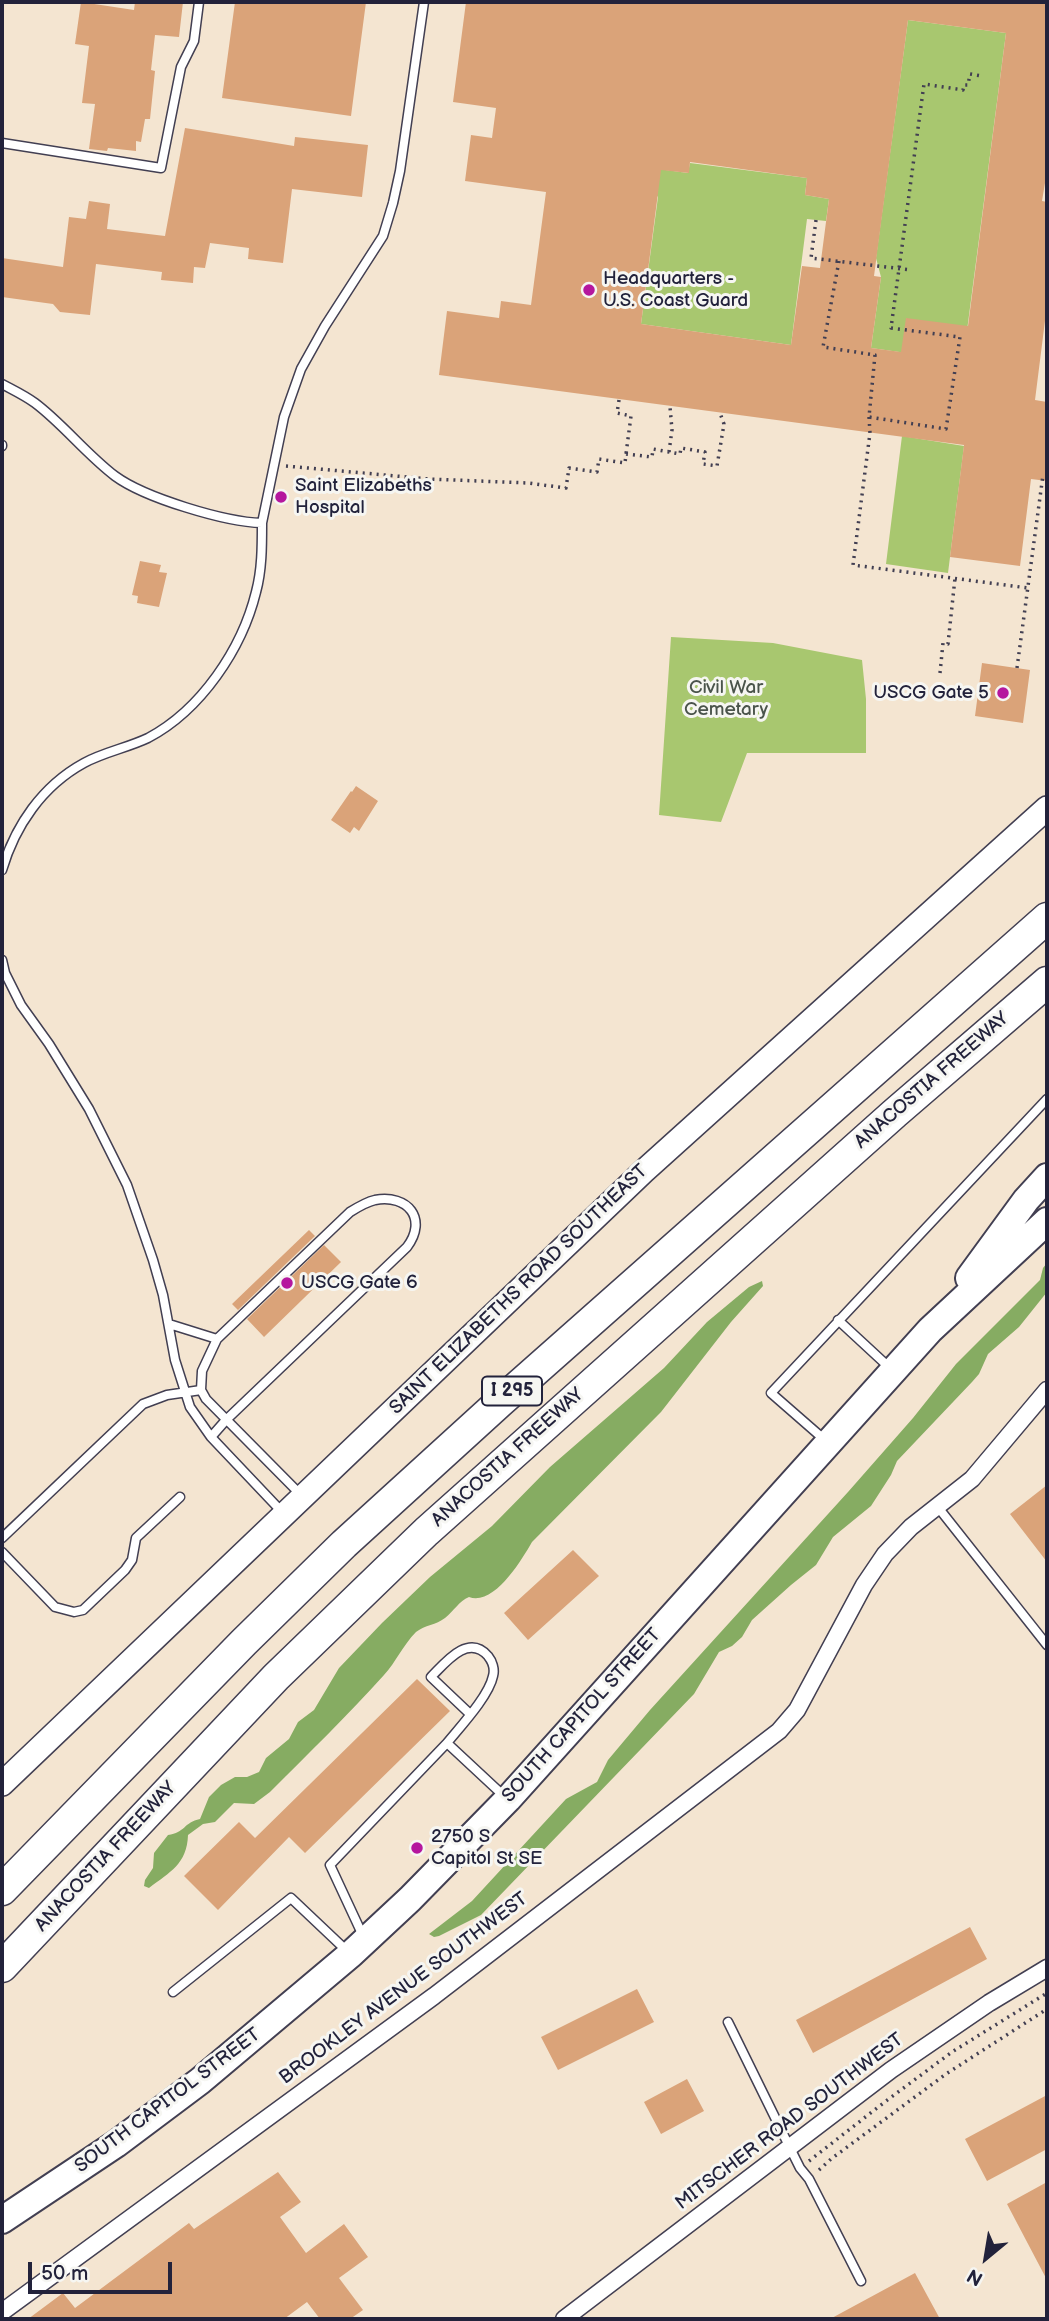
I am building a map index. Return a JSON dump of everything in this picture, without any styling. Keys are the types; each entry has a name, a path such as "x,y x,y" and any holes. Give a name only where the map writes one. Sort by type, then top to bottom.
{"highway":[{"name":"I 295","path":"2,1890 244,1642 353,1536 510,1393 1047,918"},
{"name":"ANACOSTIA FREEWAY","path":"2,1967 276,1677 426,1532 895,1112 1047,982"}],"main road":[{"name":"SAINT ELIZABETHS ROAD SOUTHEAST","path":"2,1784 694,1124 1047,808"},
{"path":"930,1329 1026,1200 1047,1177"},
{"path":"930,1329 1047,1221"},
{"name":"SOUTH CAPITOL STREET","path":"2,2220 65,2180 232,2055 358,1947 435,1874 508,1799 930,1329"}],"street":[{"name":"BROOKLEY AVENUE SOUTHWEST","path":"2,2312 424,2003 779,1731 797,1710 879,1562 904,1533 972,1479 1047,1390"},
{"name":"MITSCHER ROAD SOUTHWEST","path":"570,2317 923,2047 1047,1968"}],"lane":[{"path":"2,142 160,168 181,67 194,41 199,2"},
{"path":"2,870 22,823 55,783 84,763 147,738 161,729 192,703 213,679 232,650 257,589 262,556 262,523 273,465 284,417 301,369 325,326 383,236 390,214 400,171 424,2"},
{"path":"2,384 34,402 103,466 128,485 158,498 231,520 262,523"},
{"path":"2,960 5,973 21,1005 69,1074 110,1146 142,1225 169,1324 184,1393 196,1417 211,1437 284,1514"},
{"path":"828,1443 771,1393 1047,1099"},
{"path":"211,1437 226,1420 407,1247 415,1236 418,1225 413,1214 396,1200 372,1200 350,1212 217,1339 202,1371 201,1390 205,1399 226,1420 302,1496"},
{"path":"838,1320 893,1371"},
{"path":"169,1324 217,1339"},
{"path":"2,1538 143,1404 160,1396 201,1390"},
{"path":"2,1552 55,1607 74,1612 83,1610 125,1570 132,1560 136,1538 180,1497"},
{"path":"937,1506 1047,1645"},
{"path":"358,1947 330,1864 447,1743 470,1714 490,1685 493,1667 490,1658 484,1652 467,1647 452,1656 432,1678 470,1714"},
{"path":"447,1743 508,1799"},
{"path":"173,1992 291,1898 358,1947"},
{"path":"728,2022 800,2168 809,2179 861,2281"}],"path":[{"path":"869,417 946,429 960,337 891,328 924,84 963,90 964,85 968,85 970,74 982,76"},
{"path":"816,220 811,258 911,270"},
{"path":"839,261 823,347 875,355 870,433 853,565 1028,588"},
{"path":"273,465 566,488 569,468 597,472 599,459 625,463 631,416 617,413 619,400"},
{"path":"669,452 672,430 670,407"},
{"path":"626,454 652,457 653,449 680,454 681,449 705,452 703,464 717,467 724,424 720,413"},
{"path":"1017,668 1043,475"},
{"path":"1040,500 1047,501"},
{"path":"940,673 943,643 948,644 955,578"},
{"path":"800,2168 952,2052 1047,1993"},
{"path":"809,2179 831,2159 946,2074 1047,2009"}],"green space":[{"path":"908,20 1006,33 963,361 871,348 881,277 876,258"},
{"path":"690,163 807,178 805,195 829,199 826,221 807,219 791,345 641,324 658,197 636,166 688,173"},
{"path":"902,436 964,446 948,573 886,564"},
{"name":"Civil War Cemetary","path":"671,637 773,643 862,660 866,699 866,753 747,753 721,822 659,815"},
{"path":"1047,1263 1047,1292 1019,1327 988,1354 979,1374 972,1382 897,1461 871,1506 833,1537 816,1565 752,1620 742,1637 719,1652 694,1694 481,1915 439,1936 429,1934 472,1901 566,1799 597,1782 608,1760 650,1710 848,1492 956,1364 1040,1280"},
{"path":"762,1281 763,1286 731,1322 661,1412 532,1542 514,1570 497,1589 488,1595 465,1599 445,1618 416,1632 384,1675 270,1792 254,1804 234,1803 215,1822 203,1824 188,1835 184,1853 176,1866 149,1888 144,1886 153,1868 154,1853 168,1835 200,1819 209,1797 221,1785 235,1777 247,1777 259,1772 266,1758 289,1739 298,1722 314,1710 339,1668 382,1623 430,1577 492,1526 550,1467 664,1368 707,1322 749,1287"}],"building":[{"path":"81,2 134,10 135,2 183,2 179,37 155,35 151,70 155,71 150,119 145,119 141,142 136,141 136,151 89,149 95,104 82,103 89,46 75,44"},
{"path":"235,2 366,2 351,116 222,98"},
{"name":"Headquarters - U.S. Coast Guard","path":"466,2 1047,2 1047,171 1042,201 1047,202 1047,305 1035,400 1047,402 1047,481 1031,479 1020,566 950,557 964,445 439,375 447,311 499,318 501,301 531,305 546,192 465,181 471,135 492,138 496,108 453,102","holes":["908,20 1006,33 968,326 906,318 901,352 871,348 881,277 874,276","690,162 807,178 805,195 829,199 820,268 802,266 791,345 641,324 661,170 689,173"]},
{"path":"185,128 294,146 295,137 368,145 362,197 292,189 283,263 248,259 249,248 210,243 205,268 194,267 193,283 161,280 162,272 96,264 90,315 60,312 53,304 2,297 2,258 63,267 69,217 86,219 89,201 110,204 107,229 165,236"},
{"path":"140,561 161,565 159,572 167,573 159,607 137,603 138,596 132,595"},
{"name":"USCG Gate 5","path":"982,663 1030,670 1023,723 975,716"},
{"path":"356,786 378,801 359,831 354,827 350,833 331,820"},
{"path":"309,1230 315,1236 238,1310 232,1304"},
{"path":"324,1245 341,1262 264,1337 247,1319"},
{"path":"1047,1485 1047,1562 1010,1514"},
{"path":"573,1550 599,1576 528,1640 504,1613"},
{"path":"417,1679 450,1711 305,1853 289,1837 218,1910 184,1876 239,1822 255,1838"},
{"path":"970,1927 987,1959 813,2053 796,2020"},
{"path":"637,1989 654,2022 558,2070 541,2037"},
{"path":"687,2079 704,2111 661,2134 644,2102"},
{"path":"1047,2095 1047,2149 987,2181 965,2139"},
{"path":"278,2172 301,2202 280,2217 306,2253 344,2224 368,2257 339,2278 363,2310 350,2319 320,2319 307,2302 284,2319 28,2319 63,2293 75,2308 189,2223 194,2229"},
{"path":"1047,2182 1047,2280 1007,2204"},
{"path":"915,2273 940,2319 830,2319"}],"place":[{"name":"Headquarters - U.S. Coast Guard","path":"589,290"},
{"name":"Saint Elizabeths Hospital","path":"281,497"},
{"name":"USCG Gate 5","path":"1003,693"},
{"name":"USCG Gate 6","path":"287,1283"},
{"name":"2750 S Capitol St SE","path":"417,1848"}]}
